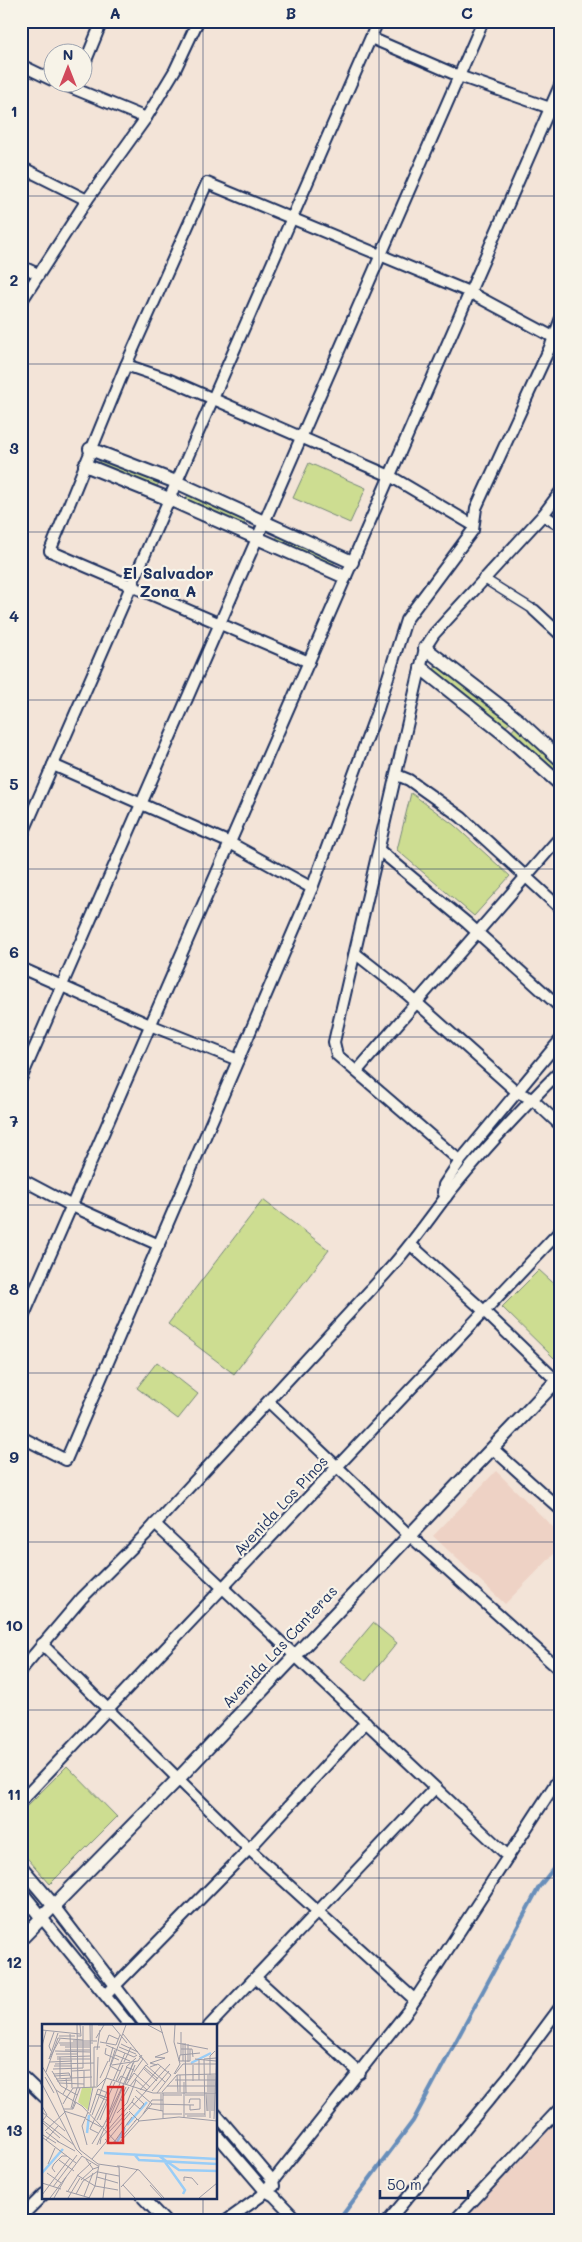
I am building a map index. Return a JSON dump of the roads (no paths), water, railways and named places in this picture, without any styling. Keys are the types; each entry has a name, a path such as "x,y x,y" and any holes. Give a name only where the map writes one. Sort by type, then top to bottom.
{"street":[{"path":"92,46 102,21"},
{"path":"21,302 87,200 146,118 175,70 198,21"},
{"path":"21,838 378,21"},
{"path":"21,1079 483,21"},
{"path":"371,38 459,76 550,108 561,114"},
{"path":"21,66 42,75"},
{"path":"21,1322 561,83"},
{"path":"89,92 146,118"},
{"path":"21,167 87,200"},
{"path":"309,662 50,551 90,449 207,183 293,217 381,257 469,292 553,337"},
{"path":"21,266 38,274"},
{"path":"21,1437 66,1460 312,888 378,709 406,620 472,530 476,508 551,345 561,318"},
{"path":"126,365 170,380 213,398 390,476 473,525"},
{"path":"90,449 176,482 352,562"},
{"path":"85,465 258,537 345,577"},
{"path":"460,1161 337,1055 334,1049 425,648 483,578 543,515 561,492"},
{"path":"543,515 561,526"},
{"path":"483,578 534,610 561,635"},
{"path":"425,648 518,720 561,760"},
{"path":"421,668 504,734 561,785"},
{"path":"53,765 230,843 312,888"},
{"path":"397,775 409,780 462,817 561,910"},
{"path":"357,1071 561,836"},
{"path":"379,850 477,932 561,1008"},
{"path":"356,954 416,1003 517,1092 532,1099 561,1126"},
{"path":"21,968 150,1025 238,1060"},
{"path":"446,1197 443,1192 444,1185 460,1161 561,1040"},
{"path":"21,1670 82,1598 155,1524 269,1402 411,1245 446,1197 532,1099 561,1070"},
{"path":"21,1179 72,1206 159,1245"},
{"name":"Avenida Los Pinos","path":"21,1801 561,1230"},
{"path":"411,1245 484,1310 559,1381"},
{"name":"Avenida Las Canteras","path":"21,1939 179,1778 492,1448 559,1381"},
{"path":"269,1402 409,1535 561,1671"},
{"path":"492,1448 561,1510"},
{"path":"155,1524 508,1856"},
{"path":"42,1644 107,1710 179,1778 248,1849 320,1912 415,2000"},
{"path":"106,1995 248,1849 366,1722"},
{"path":"226,2221 270,2194 273,2181 360,2073 415,2000 561,1775"},
{"path":"211,2024 320,1912 435,1788"},
{"path":"21,1867 54,1906 144,2024"},
{"path":"21,1892 128,2024"},
{"path":"256,1978 360,2073"},
{"path":"388,2221 512,2072 561,2006"},
{"path":"21,2075 42,2095"},
{"path":"454,2221 561,2107"},
{"path":"218,2116 273,2181"},
{"path":"218,2136 270,2194 298,2221"},
{"path":"21,2217 42,2196"},
{"path":"145,2200 165,2221"}],"waterway":[{"path":"338,2221 413,2121 539,1887 561,1859"}],"district":[{"name":"El Salvador Zona A","path":"168,582"}]}
